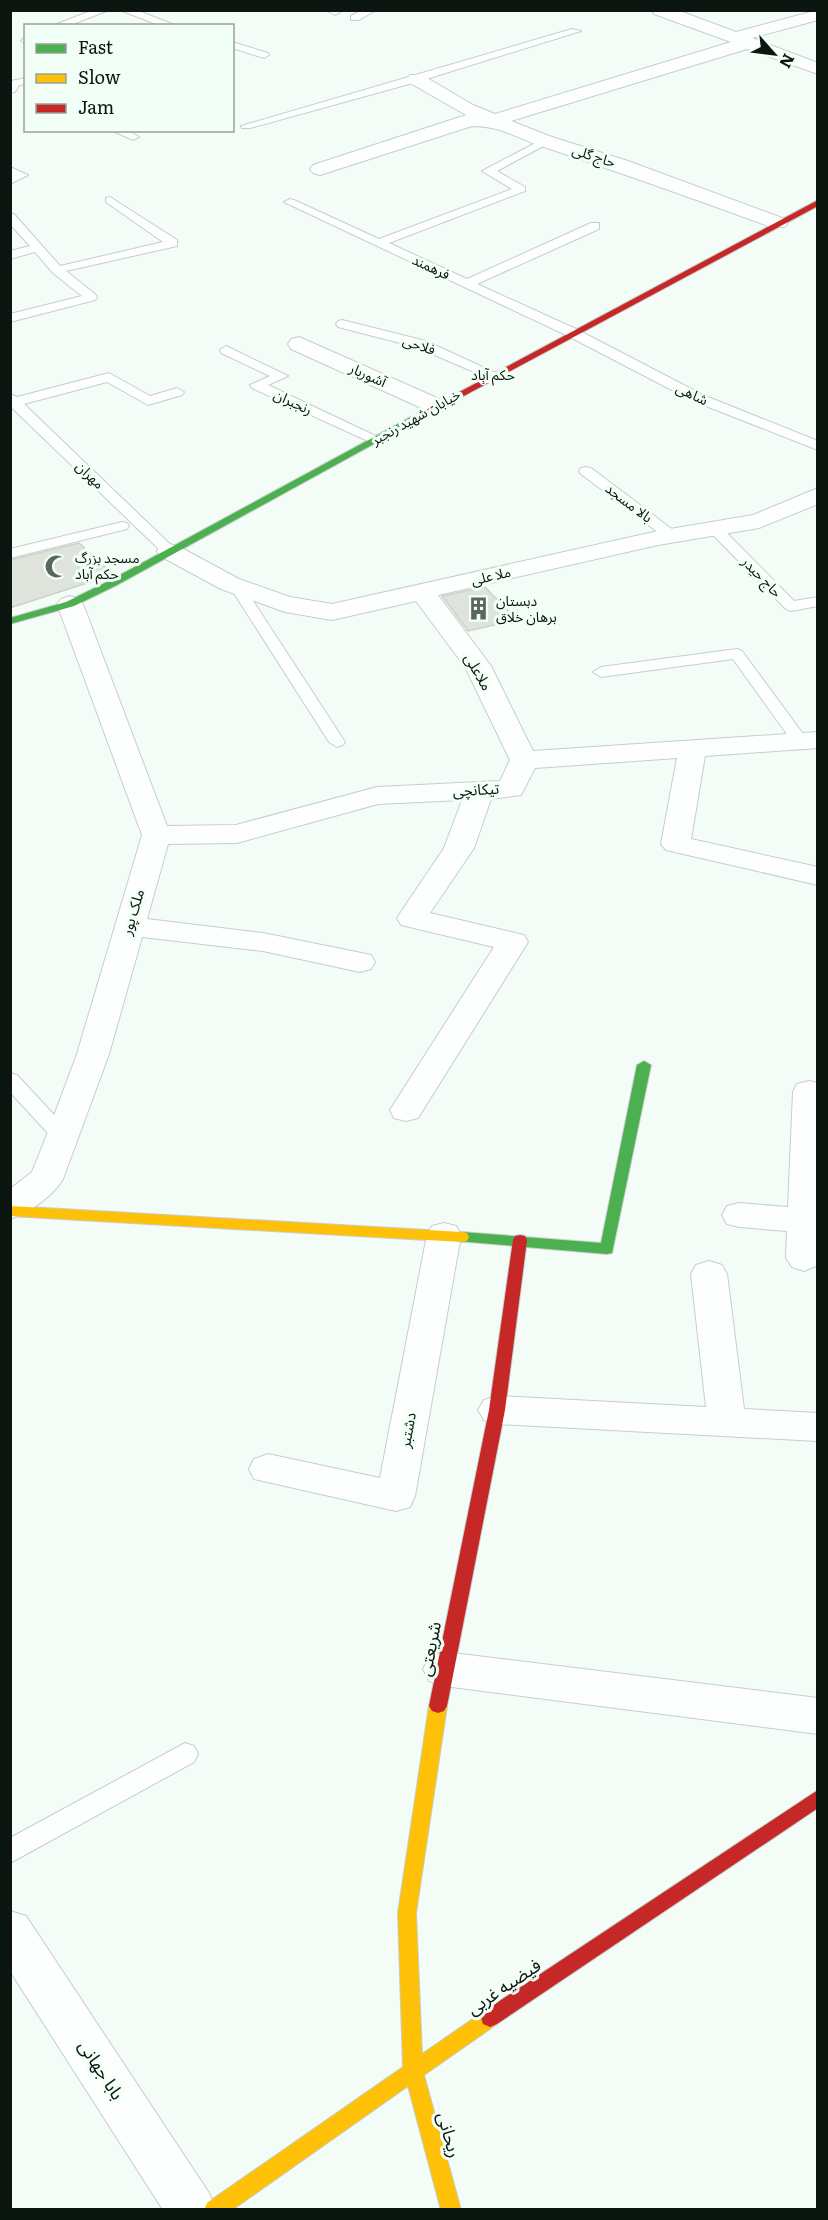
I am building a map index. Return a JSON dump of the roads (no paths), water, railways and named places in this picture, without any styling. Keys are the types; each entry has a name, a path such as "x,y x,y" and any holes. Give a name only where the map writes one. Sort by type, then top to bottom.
{"street":[{"path":"660,10 818,69"},
{"path":"320,169 470,120 494,120 818,15"},
{"name":"حاج گلی","path":"416,79 467,109 545,141 621,165 778,223"},
{"name":"خیابان شهید رنجبر","path":"10,621 69,604 113,583 571,332 818,202"},
{"name":"آشوربار","path":"299,344 436,406"},
{"name":"ملا علی","path":"169,551 237,587 285,604 332,612 672,536 759,521 818,495"},
{"name":"ملاعلی","path":"422,591 478,666 524,760"},
{"path":"69,604 156,835"},
{"path":"524,760 809,741"},
{"path":"693,748 676,844 818,876"},
{"name":"تیکانچی","path":"156,835 237,834 378,796 511,789 524,760"},
{"path":"406,1110 513,942 412,918 459,848 480,790"},
{"name":"ملک پور","path":"10,1209 46,1179 63,1137 93,1054 156,835"},
{"path":"129,926 263,942 360,962"},
{"path":"10,1209 520,1240 607,1249 644,1065"},
{"path":"804,1258 811,1220 809,1092"},
{"path":"739,1215 811,1220"},
{"name":"دشتبر","path":"268,1469 396,1496 444,1235"},
{"name":"شریعتی","path":"413,2069 407,1913 444,1669 497,1410 520,1240"},
{"path":"709,1274 727,1422"},
{"path":"497,1410 818,1427"},
{"path":"444,1669 818,1716"},
{"name":"فیضیه غربی","path":"214,2210 413,2069 818,1798"},
{"name":"بابا جهانی","path":"10,1931 192,2210"},
{"name":"ریحانی","path":"413,2069 451,2210"}],"lane":[{"path":"63,24 104,10"},
{"path":"125,10 166,24"},
{"path":"355,18 371,10"},
{"path":"246,126 416,79 576,31"},
{"path":"234,46 264,55"},
{"path":"11,90 15,83 24,81"},
{"path":"121,132 133,137"},
{"path":"378,243 521,189 488,171 545,141"},
{"path":"10,170 22,175 10,181"},
{"path":"57,270 173,243 110,200"},
{"name":"فرهمند","path":"290,202 571,332"},
{"path":"10,216 57,270 91,297 10,318"},
{"path":"467,284 595,226"},
{"path":"10,255 38,248"},
{"name":"فلاحی","path":"342,324 421,344 493,375"},
{"name":"شاهی","path":"571,332 698,398 818,446"},
{"name":"رنجبران","path":"226,350 281,376 257,385 375,439"},
{"path":"13,400 109,376 148,400 177,392"},
{"name":"مهران","path":"13,400 169,551"},
{"name":"بالا مسجد","path":"586,471 672,536"},
{"path":"10,554 122,526"},
{"name":"حاج حیدر","path":"715,528 791,606 818,601"},
{"path":"237,587 337,742"},
{"path":"601,672 736,654 809,741"},
{"path":"10,1079 63,1137"},
{"path":"10,1852 185,1754"}],"place":[{"name":"مسجد بزرگ حکم آباد","path":"57,566"},
{"name":"دبستان برهان خلاق","path":"478,609"}],"district":[{"name":"حکم آباد","path":"493,375"}]}
